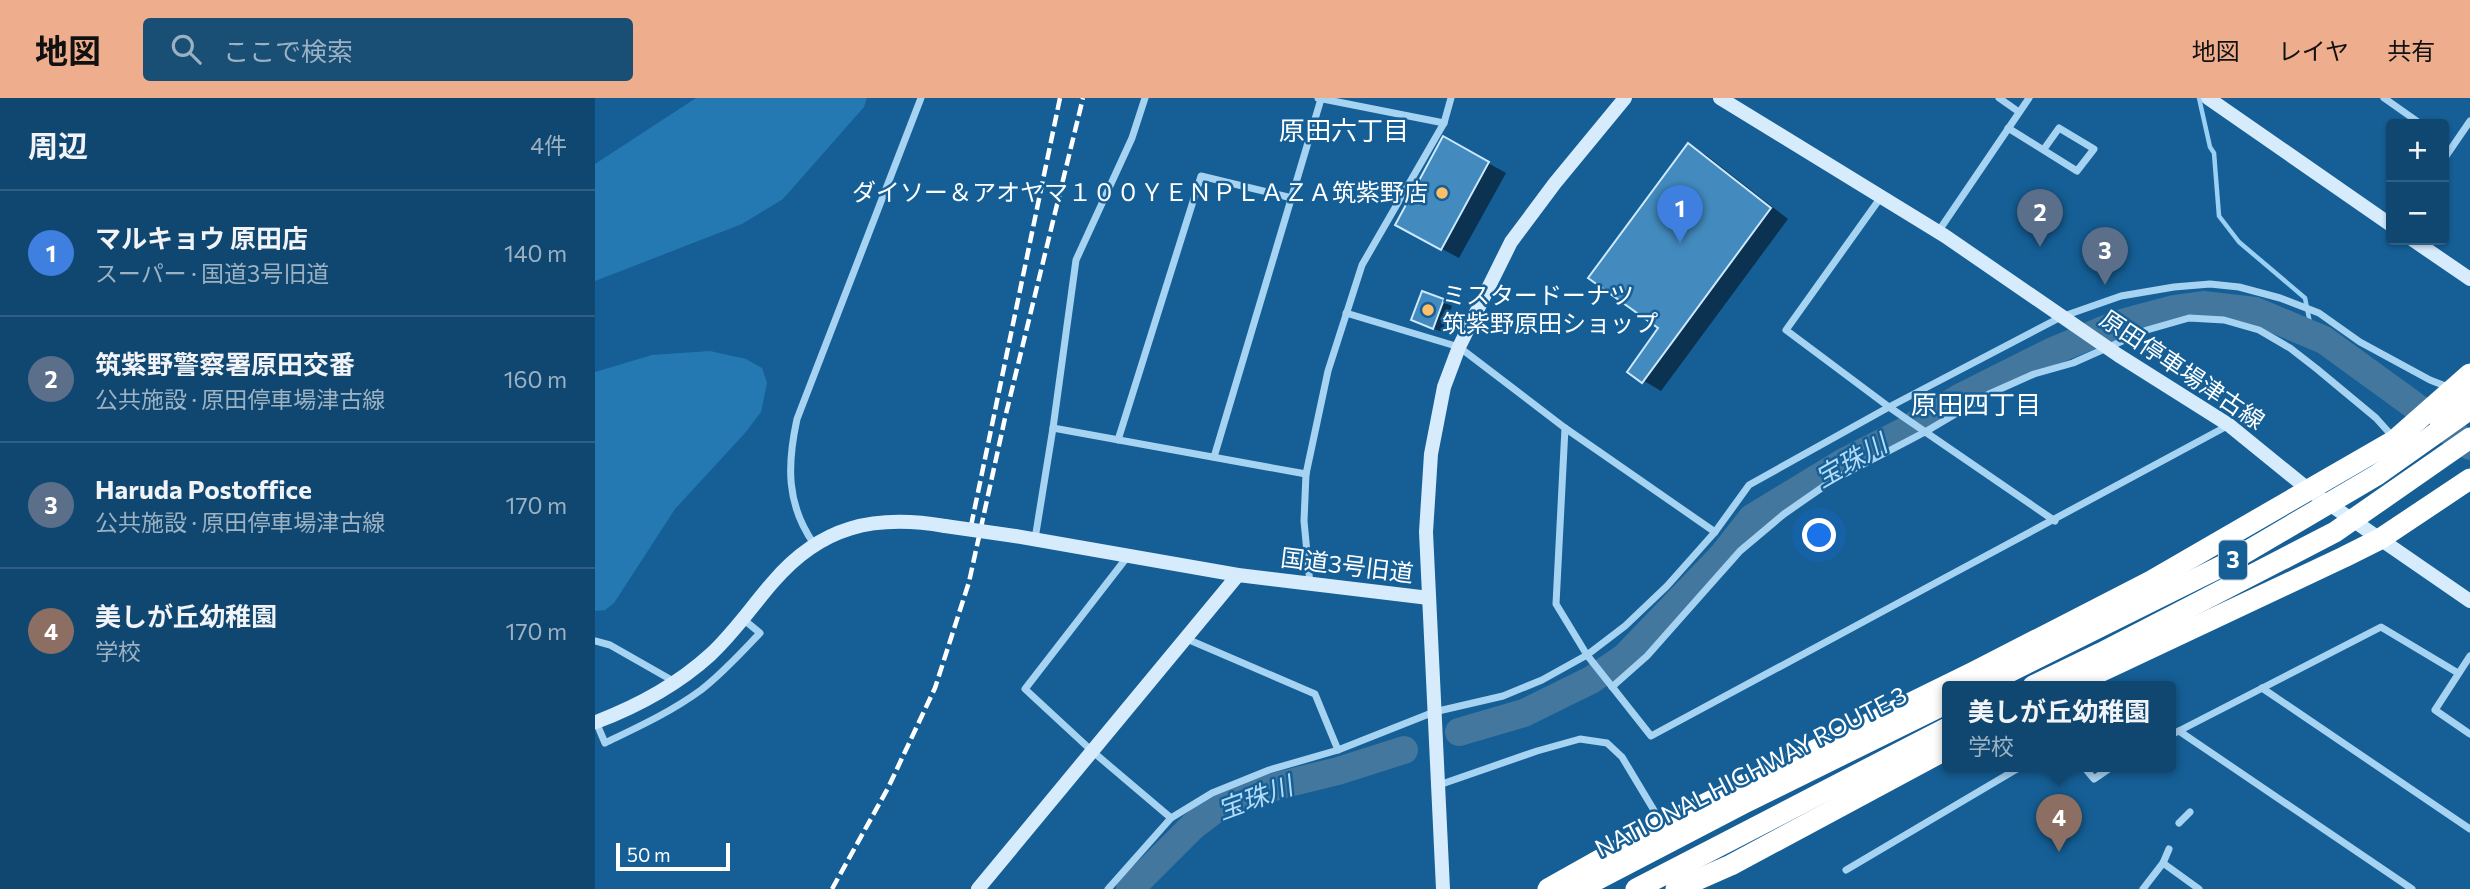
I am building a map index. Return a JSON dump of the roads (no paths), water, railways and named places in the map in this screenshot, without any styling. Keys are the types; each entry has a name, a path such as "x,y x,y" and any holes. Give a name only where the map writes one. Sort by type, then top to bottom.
{"highway":[{"path":"2377,475 2456,393 2470,374"},
{"path":"1977,679 2000,658 2151,582 2309,490 2404,433 2456,393"},
{"name":"3","path":"1977,679 2224,565 2377,475 2470,409"},
{"name":"3","path":"2043,681 2335,532 2470,438"},
{"path":"2080,681 2380,538 2470,479"},
{"path":"1548,889 1662,825 1942,695"},
{"name":"NATIONAL HIGHWAY ROUTE 3","path":"1579,889 1748,800 1942,704"},
{"name":"NATIONAL HIGHWAY ROUTE 3","path":"1636,889 1942,731"},
{"path":"1676,889 1731,865 1942,753"}],"street":[{"path":"814,544 795,508 791,482 790,454 797,419 921,98"},
{"path":"1035,539 1076,260 1132,138 1145,98"},
{"path":"1214,457 1319,98 1444,123"},
{"path":"1310,584 1304,521 1306,474 1328,371 1362,265 1444,123 1451,98"},
{"name":"国道3号旧道","path":"595,722 648,699 675,683 710,654 793,560 814,544 838,533 887,521 913,521 1035,539 1238,575 1429,598 1426,532 1431,454 1444,387 1459,347 1511,242 1555,183 1625,98"},
{"name":"原田停車場津古線","path":"1720,98 1938,232 2107,348 2229,425 2309,490 2470,601"},
{"path":"1999,98 2019,112"},
{"path":"1938,232 2029,98"},
{"path":"2384,98 2414,119"},
{"path":"2212,100 2386,222"},
{"path":"2449,152 2470,121"},
{"path":"2008,128 2077,171 2094,149 2059,128 2044,149"},
{"path":"1118,440 1201,176 1291,198"},
{"path":"1881,196 1786,330 1889,407 2055,521"},
{"path":"2420,245 2470,279"},
{"path":"1108,889 1171,818 1212,793 1269,770 1338,750 1434,712 1503,696 1542,680 1587,655 1625,626 1667,586 1715,532 1749,485 1889,407 2061,317 2121,296 2174,287 2210,284 2239,287 2280,298 2319,313 2360,342 2456,393"},
{"path":"1346,313 1459,347 1565,428 1715,532"},
{"path":"1612,687 1647,656 1740,551 1784,514 1833,480 1925,432 1989,394 2034,374 2073,363 2147,330 2189,318 2224,320 2259,330 2318,369 2376,418 2404,433"},
{"path":"1565,428 1556,604 1587,655 1651,736 2229,425"},
{"path":"1053,428 1306,474"},
{"path":"1128,555 1025,689 1171,818"},
{"path":"978,889 1188,639 1238,575"},
{"path":"1429,598 1443,889"},
{"path":"595,722 605,743 660,716 700,690 733,662 760,633 743,619"},
{"path":"2176,732 2381,627 2458,673"},
{"path":"1188,639 1315,694 1338,750"},
{"path":"595,641 610,645 675,683"},
{"path":"2470,656 2435,710 2470,734"},
{"path":"2262,688 2470,829"},
{"path":"2179,731 2412,889"},
{"path":"1438,785 1580,739 1607,744 1622,757 1662,825"},
{"path":"1846,870 2012,772"},
{"path":"2088,772 2094,779 2104,772"},
{"path":"2179,823 2190,812"},
{"path":"2143,889 2163,863 2169,849"},
{"path":"2163,863 2199,889"}],"waterway":[{"path":"2199,98 2210,147 2214,153 2219,216 2239,242 2305,298 2312,333"},
{"name":"宝珠川","path":"1459,732 1524,713 1591,680 1625,657 1723,555 1752,518 1844,462 1905,431 1961,397 2051,352 2118,324 2174,309 2203,305 2255,311 2324,340 2470,446"},
{"name":"宝珠川","path":"1130,889 1193,826 1221,805 1404,750"}],"railway":[{"path":"971,526 1060,98"},
{"path":"832,889 888,788 935,688 969,582 1005,418 1083,98"}],"place":[{"name":"ダイソー＆アオヤマ１００ＹＥＮＰＬＡＺＡ筑紫野店","path":"1442,193"},
{"name":"マルキョウ 原田店","path":"1680,243"},
{"name":"筑紫野警察署原田交番","path":"2040,247"},
{"name":"Haruda Postoffice","path":"2105,285"},
{"name":"ミスタードーナツ 筑紫野原田ショップ","path":"1428,310"},
{"name":"美しが丘幼稚園","path":"2059,852"}],"district":[{"name":"原田六丁目","path":"1344,131"},
{"name":"原田四丁目","path":"1976,405"}]}
